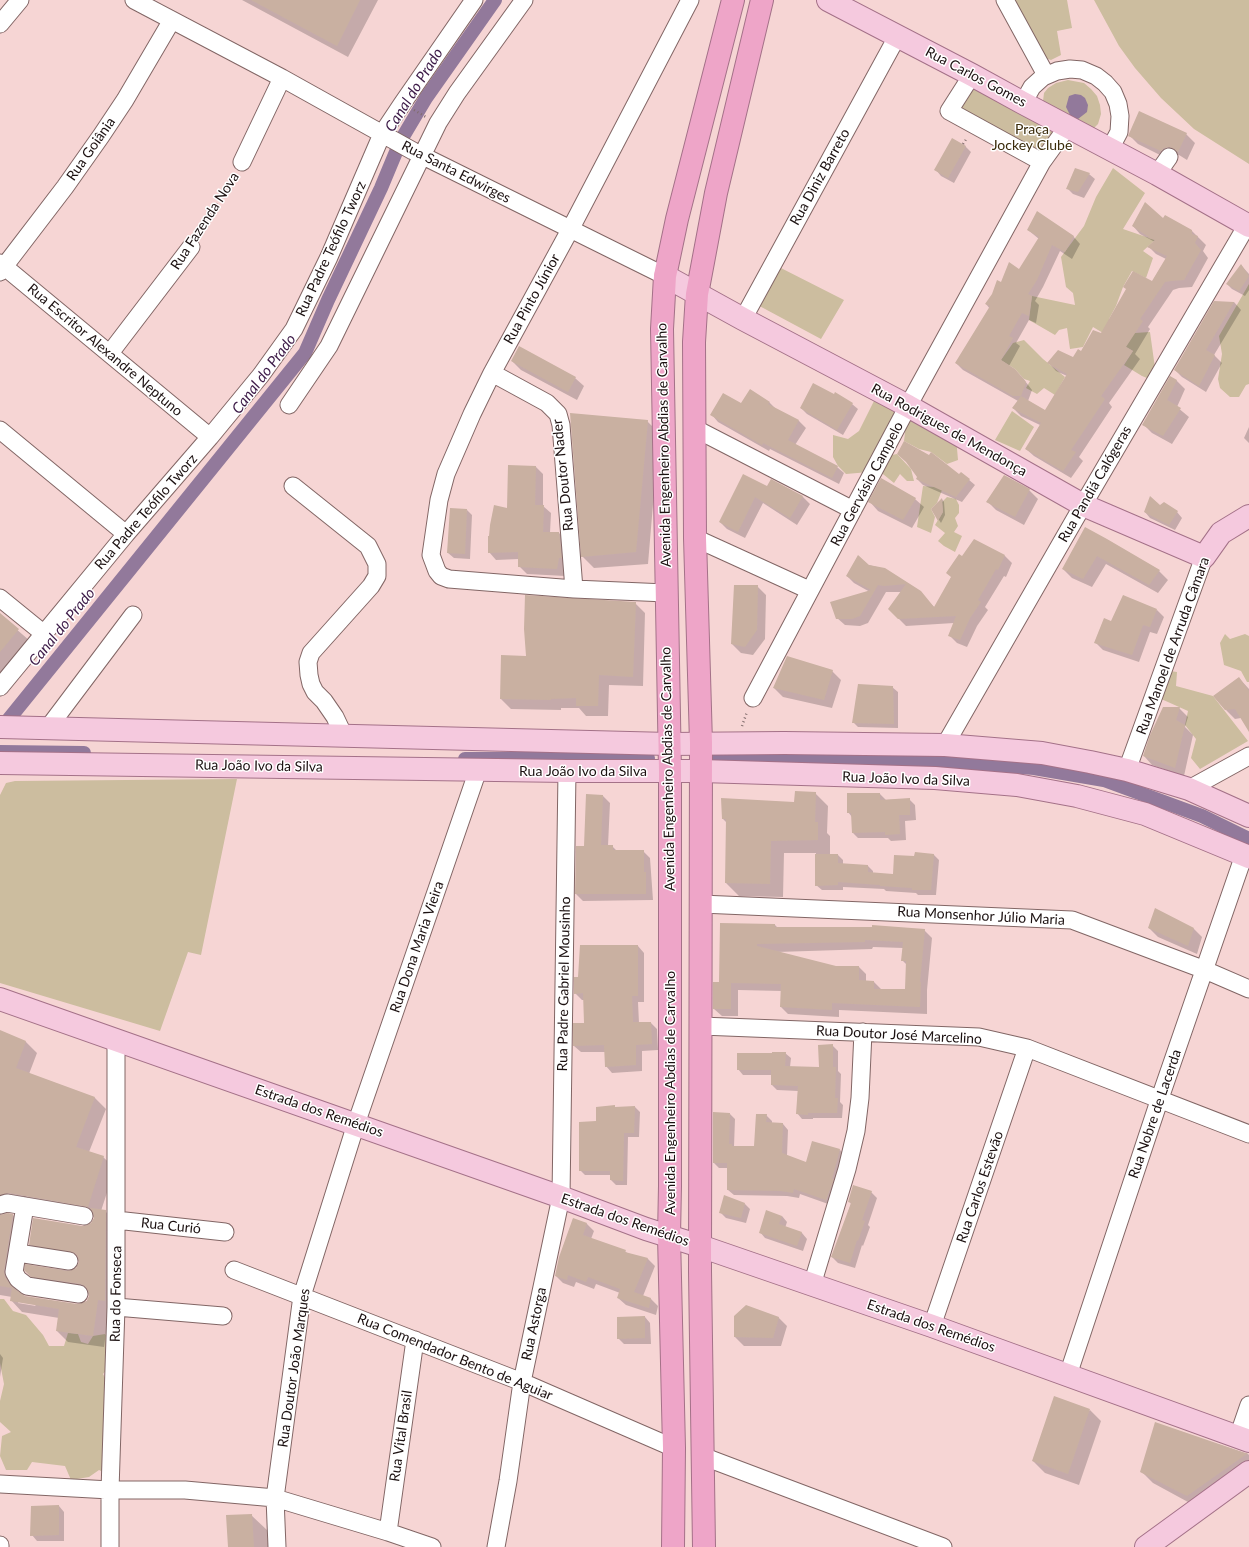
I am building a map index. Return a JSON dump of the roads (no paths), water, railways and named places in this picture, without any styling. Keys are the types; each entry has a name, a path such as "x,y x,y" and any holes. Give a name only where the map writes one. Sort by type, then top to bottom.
{"highway":[{"name":"Avenida Engenheiro Abdias de Carvalho","path":"673,1547 674,1448 669,1236 670,771 662,329 665,276 677,219 733,0"},
{"path":"704,1547 700,1246 701,743 695,538 694,342 697,294 716,193 762,0"}],"main road":[{"name":"Rua Carlos Gomes","path":"828,0 972,74 1110,149 1163,165 1248,226"},
{"name":"Rua Santa Edwirges","path":"665,276 697,294"},
{"name":"Rua Rodrigues de Mendonça","path":"697,294 908,406 1083,505 1204,558"},
{"name":"Rua Manoel de Arruda Câmara","path":"1204,558 1221,533 1249,516"},
{"name":"Rua João Ivo da Silva","path":"0,727 669,744 735,743 945,745 1042,753 1127,770 1190,789 1249,816"},
{"name":"Rua João Ivo da Silva","path":"0,763 567,772 701,771 935,778 1017,785 1077,796 1145,814 1247,856"},
{"name":"Estrada dos Remédios","path":"0,999 356,1124 646,1229 700,1246 932,1326 1244,1439"},
{"path":"1146,1547 1249,1472"}],"street":[{"path":"0,24 20,0"},
{"name":"Rua Santa Edwirges","path":"134,0 282,78 417,153 571,228 665,276"},
{"name":"Rua Padre Teófilo Tworz","path":"0,687 126,534 210,437 260,375 294,329 329,257 384,135 402,104 474,0"},
{"path":"289,405 328,346 417,153 438,123 456,93 524,0"},
{"name":"Rua Pinto Júnior","path":"574,589 478,582 449,579 442,576 437,571 432,555 439,500 446,474 472,414 492,373 571,228 690,0"},
{"path":"1005,0 1046,75"},
{"name":"Rua Goiânia","path":"1,267 65,187 101,136 125,100 172,20"},
{"name":"Rua Diniz Barreto","path":"742,319 898,35"},
{"path":"1023,103 1032,87 1046,75 1057,71 1070,69 1082,70 1096,76 1113,92 1118,104 1120,116 1118,132 1110,149"},
{"path":"972,74 949,111 1042,162"},
{"name":"Rua Fazenda Nova","path":"242,162 282,78"},
{"name":"Rua Gervásio Campelo","path":"753,698 908,406 1042,162 1068,126"},
{"name":"Rua Pandiá Calógeras","path":"945,745 1083,505 1248,226"},
{"name":"Rua Fazenda Nova","path":"110,353 191,247"},
{"name":"Rua Escritor Alexandre Neptuno","path":"1,267 110,353 210,437"},
{"name":"Rua Doutor Nader","path":"492,373 547,403 558,414 561,425 574,589"},
{"path":"694,428 853,510"},
{"path":"0,430 126,534"},
{"path":"293,486 368,546 377,564 377,576 371,586 311,653 308,662 311,684 315,692 324,701 335,717 344,736"},
{"path":"695,538 810,590"},
{"name":"Rua Manoel de Arruda Câmara","path":"1127,770 1204,558"},
{"path":"574,589 666,593"},
{"path":"0,598 44,633"},
{"path":"39,728 133,615"},
{"path":"1190,789 1249,756"},
{"name":"Rua Dona Maria Vieira","path":"356,1124 478,770"},
{"name":"Rua Padre Gabriel Mousinho","path":"561,1197 567,772"},
{"name":"Rua Nobre de Lacerda","path":"1068,1375 1160,1098 1247,856"},
{"name":"Rua Monsenhor Júlio Maria","path":"701,904 1072,920 1205,970 1249,989"},
{"name":"Rua Doutor José Marcelino","path":"700,1026 980,1038 1027,1048 1160,1098 1249,1134"},
{"path":"812,1285 848,1170 856,1131 860,1098 863,1032"},
{"name":"Rua do Fonseca","path":"110,1547 110,1490 116,1307 116,1041"},
{"name":"Rua Carlos Estevão","path":"932,1326 1027,1048"},
{"name":"Rua Doutor João Marques","path":"277,1547 275,1498 302,1296 356,1124"},
{"name":"Rua Astorga","path":"496,1547 522,1382 561,1197"},
{"path":"0,1205 7,1203 84,1216"},
{"path":"25,1206 14,1272 18,1279 27,1286 79,1294"},
{"name":"Rua Curió","path":"116,1220 225,1232"},
{"path":"18,1253 69,1261"},
{"name":"Rua Comendador Bento de Aguiar","path":"234,1270 522,1382 674,1448"},
{"path":"116,1307 223,1316"},
{"name":"Rua Vital Brasil","path":"388,1532 415,1340"},
{"path":"1244,1439 1249,1404"},
{"path":"702,1456 943,1547"},
{"path":"0,1484 110,1490 185,1490 275,1498 388,1532 432,1547"}],"waterway":[{"name":"Canal do Prado","path":"0,730 305,353 328,300 381,188 401,140 426,98 495,0"},
{"path":"0,752 84,753"},
{"path":"465,759 648,758"},
{"path":"717,758 960,762 1034,768 1104,780 1202,816 1249,839"}],"park label":[{"name":"Praça Jockey Clube","path":"1032,138"}]}
